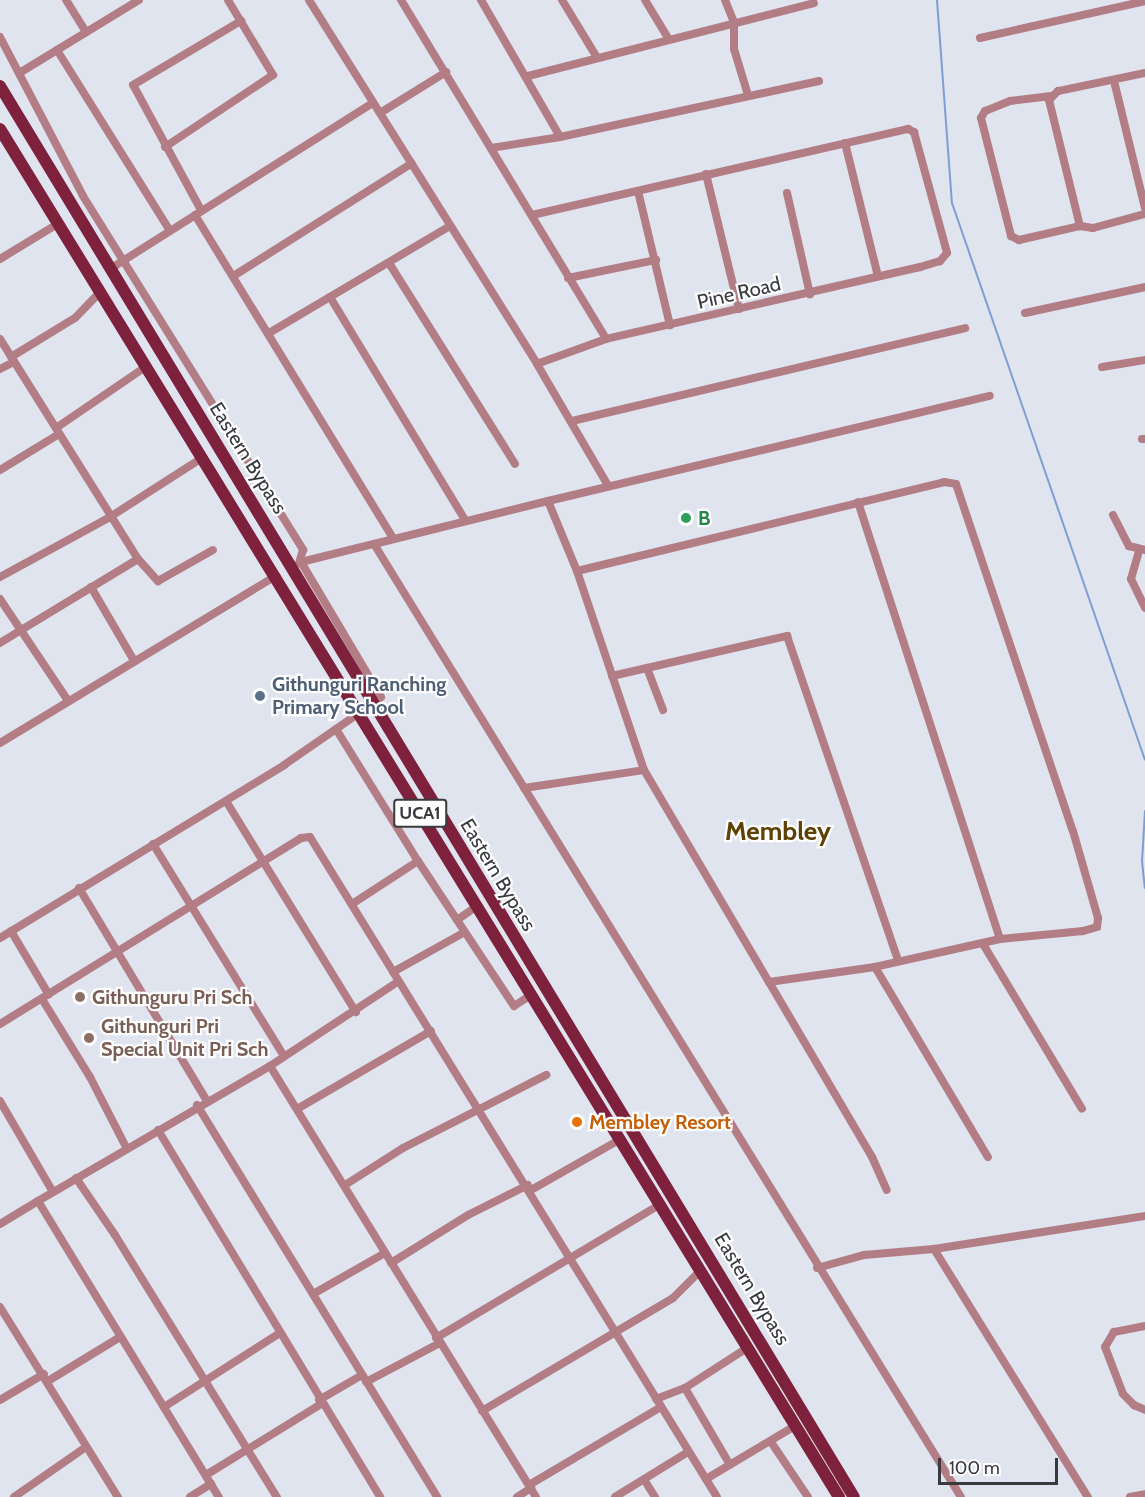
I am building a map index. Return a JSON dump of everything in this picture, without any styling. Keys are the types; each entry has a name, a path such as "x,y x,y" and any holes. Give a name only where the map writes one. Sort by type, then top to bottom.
{"main road":[{"name":"Eastern Bypass","path":"0,86 229,464 297,564 320,614 372,704 854,1497"},
{"name":"Eastern Bypass","path":"0,129 839,1497"},
{"path":"304,623 320,614"}],"street":[{"path":"66,0 86,32"},
{"path":"21,72 139,0"},
{"path":"165,147 271,78 271,67 228,0"},
{"path":"309,0 537,364 607,484"},
{"path":"401,0 606,339"},
{"path":"482,0 528,76 560,137"},
{"path":"562,0 596,56"},
{"path":"645,0 668,38"},
{"path":"725,0 734,22 734,49 748,95"},
{"path":"980,38 1145,1"},
{"path":"528,76 596,56 814,3"},
{"path":"241,21 134,85 198,212 393,538"},
{"path":"0,37 21,72 83,196 303,550 297,564"},
{"path":"57,50 170,231"},
{"path":"380,113 446,72"},
{"path":"1145,73 1058,91 1051,96 1010,101 986,111 981,118 1012,237 1030,238 1080,226 1093,228 1145,214"},
{"path":"491,148 560,137 819,81"},
{"path":"1114,81 1145,208"},
{"path":"1051,96 1080,226"},
{"path":"111,269 372,103"},
{"name":"Pine Road","path":"537,364 606,339 810,294 940,261 947,253 914,132 908,129 845,143"},
{"path":"532,215 845,143 878,276"},
{"path":"235,275 412,163"},
{"path":"706,174 739,309"},
{"path":"638,191 670,325"},
{"path":"787,193 810,294"},
{"path":"0,259 59,223"},
{"path":"269,333 450,226"},
{"path":"568,278 656,260"},
{"path":"389,263 515,464"},
{"path":"1025,313 1145,287"},
{"path":"0,369 75,318 101,291"},
{"path":"330,297 465,520"},
{"path":"572,422 965,328"},
{"path":"0,339 110,517 138,558 158,581 213,550"},
{"path":"1102,367 1145,360"},
{"path":"0,470 147,366"},
{"path":"297,564 607,484 990,396"},
{"path":"229,464 244,456"},
{"path":"0,577 110,517 202,458"},
{"path":"577,571 944,482 956,484 1070,822 1096,909 1097,927 1000,939 898,960 875,967 769,982"},
{"path":"548,501 577,571 644,770 872,1157 887,1190"},
{"path":"858,502 1000,939"},
{"path":"1113,515 1129,546 1142,551 1131,579 1145,608"},
{"path":"374,544 817,1268 961,1497"},
{"path":"0,643 138,558"},
{"path":"297,564 381,697 372,704"},
{"path":"0,743 67,699 276,576"},
{"path":"91,587 134,659"},
{"path":"0,599 19,631 67,699"},
{"path":"612,676 787,636 898,960"},
{"path":"648,668 663,710"},
{"path":"0,938 79,888 226,801 359,713"},
{"path":"336,729 418,861 514,1006 531,995"},
{"path":"524,788 644,770"},
{"path":"226,801 356,1012"},
{"path":"0,1024 117,950 307,836 529,1187 717,1497"},
{"path":"153,844 189,907 284,1056"},
{"path":"352,904 418,861"},
{"path":"79,888 206,1099"},
{"path":"457,920 477,906"},
{"path":"11,931 126,1148"},
{"path":"393,972 465,932"},
{"path":"983,944 1082,1109"},
{"path":"875,967 988,1157"},
{"path":"0,1224 206,1099 270,1066 356,1012 399,981"},
{"path":"297,1109 431,1031"},
{"path":"270,1066 536,1497"},
{"path":"345,1185 403,1148 546,1075"},
{"path":"0,1101 53,1192"},
{"path":"197,1105 437,1497"},
{"path":"158,1130 278,1334 380,1497"},
{"path":"391,1263 468,1215 529,1187 619,1140"},
{"path":"76,1178 148,1286 244,1450 277,1497"},
{"path":"38,1201 219,1497"},
{"path":"206,1475 320,1402 438,1341 570,1257 658,1205"},
{"path":"817,1268 864,1255 934,1249 1145,1216"},
{"path":"934,1249 1088,1497"},
{"path":"313,1294 385,1253"},
{"path":"482,1412 673,1298 700,1271"},
{"path":"0,1307 46,1377 118,1497"},
{"path":"1145,1326 1114,1332 1105,1347 1123,1394 1145,1410"},
{"path":"164,1407 278,1334"},
{"path":"0,1400 120,1337"},
{"path":"656,1399 685,1388 747,1348"},
{"path":"685,1388 730,1465"},
{"path":"517,1497 661,1407"},
{"path":"706,1479 795,1426"},
{"path":"771,1442 808,1497"},
{"path":"14,1497 86,1447"},
{"path":"615,1497 645,1481 688,1452"},
{"path":"645,1481 655,1497"},
{"path":"190,1497 211,1484"},
{"path":"1130,1497 1145,1494"}],"waterway":[{"path":"937,0 952,203 1145,760"},
{"path":"1145,811 1142,861 1145,888"}],"place":[{"name":"B","path":"686,518"},
{"name":"Githunguri Ranching Primary School","path":"260,696"},
{"name":"Githunguru Pri Sch","path":"80,997"},
{"name":"Githunguri Pri Special Unit Pri Sch","path":"89,1038"},
{"name":"Membley Resort","path":"577,1122"}],"district":[{"name":"Membley","path":"778,832"}]}
